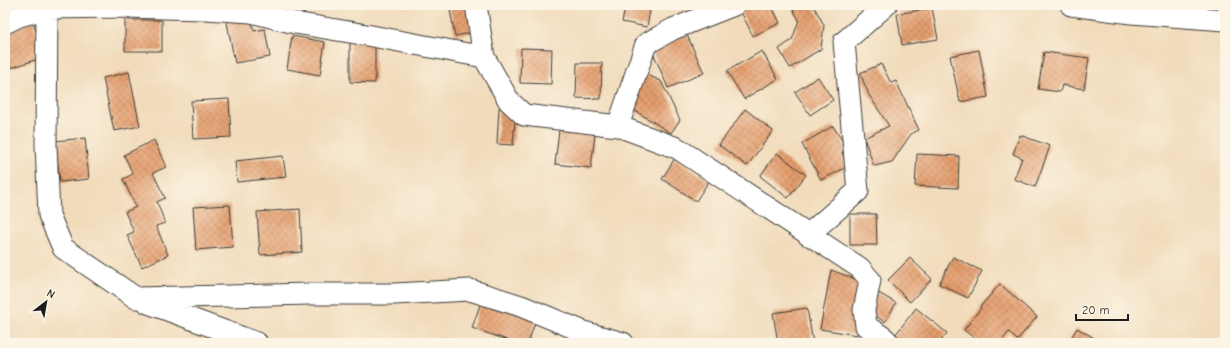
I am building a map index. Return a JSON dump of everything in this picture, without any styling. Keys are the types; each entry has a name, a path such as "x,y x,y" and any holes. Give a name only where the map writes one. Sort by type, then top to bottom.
{"street":[{"path":"476,5 484,58 509,101 524,115 618,126 678,148 860,268 870,280 864,310 866,326 883,337 889,343"},
{"path":"618,126 646,44 673,29 732,5"},
{"path":"808,235 858,191 844,42 886,5"},
{"path":"1071,5 1131,13 1225,20"},
{"path":"5,23 46,6 206,9 251,12 295,23 361,34 484,58"},
{"path":"46,6 46,145 49,215 63,248 136,298 257,343"},
{"path":"136,298 395,294 470,290 521,306 584,332 623,343"}],"building":[{"path":"449,5 471,5 476,32 455,36"},
{"path":"626,5 651,5 647,27 622,22"},
{"path":"750,5 771,5 780,23 753,36 740,10"},
{"path":"813,5 824,25 821,49 790,68 779,49 792,40 799,20 791,6"},
{"path":"932,8 938,39 902,45 897,14"},
{"path":"250,14 254,31 265,29 270,57 235,63 226,18"},
{"path":"125,20 162,20 162,51 125,51"},
{"path":"33,22 44,57 11,68 5,50 5,32"},
{"path":"687,35 704,73 668,88 652,50"},
{"path":"292,36 325,42 320,75 287,69"},
{"path":"350,42 375,42 375,83 350,82"},
{"path":"521,48 552,49 551,84 520,83"},
{"path":"979,50 988,97 960,102 950,56"},
{"path":"762,51 778,79 744,99 727,71"},
{"path":"1044,52 1089,58 1084,89 1062,85 1060,92 1038,89"},
{"path":"577,63 602,63 601,99 576,98"},
{"path":"881,64 891,83 896,81 919,130 911,134 892,162 874,166 864,138 889,126 869,95 860,73"},
{"path":"129,72 140,126 114,131 103,78"},
{"path":"645,74 661,81 680,120 671,133 629,107"},
{"path":"818,77 833,100 810,115 795,92"},
{"path":"229,99 231,137 193,139 191,101"},
{"path":"499,108 516,109 513,145 497,144"},
{"path":"745,109 773,131 747,166 719,145"},
{"path":"833,126 847,148 842,152 847,167 821,180 802,144"},
{"path":"559,130 595,134 591,168 555,164"},
{"path":"1020,135 1050,146 1035,187 1014,179 1022,158 1013,154"},
{"path":"85,138 89,179 60,182 55,141"},
{"path":"154,140 166,167 153,173 165,198 157,202 165,223 156,226 168,255 142,267 127,235 134,232 125,212 136,207 123,179 133,174 124,155"},
{"path":"777,153 806,175 788,198 760,176"},
{"path":"917,154 959,156 958,188 915,186"},
{"path":"283,156 286,177 237,182 235,161"},
{"path":"675,158 709,181 696,201 662,179"},
{"path":"230,205 233,247 196,250 193,207"},
{"path":"300,209 302,252 260,255 257,212"},
{"path":"850,214 876,214 877,245 850,245"},
{"path":"953,257 982,271 968,298 939,284"},
{"path":"910,258 932,279 910,302 888,280"},
{"path":"831,270 866,283 857,335 820,329"},
{"path":"1000,284 1037,317 1017,340 1009,332 1000,343 980,343 964,330 981,308 980,307"},
{"path":"877,292 896,303 885,322 866,310"},
{"path":"482,299 537,317 528,343 516,343 472,328"},
{"path":"807,308 813,343 778,343 773,313"},
{"path":"916,308 947,333 939,343 922,343 919,340 917,343 897,343 892,339"},
{"path":"1077,328 1103,343 1068,343"}]}
